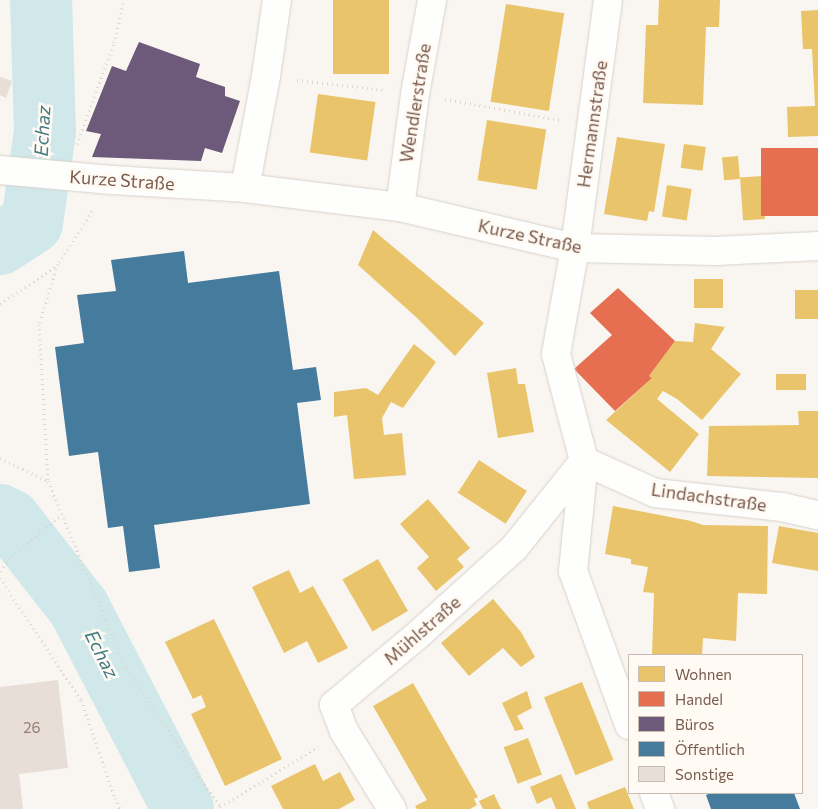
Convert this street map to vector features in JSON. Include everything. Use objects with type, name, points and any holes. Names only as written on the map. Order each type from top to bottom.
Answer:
[{"type":"street","points":[[245,188],[278,0]]},
{"type":"street","name":"Wendlerstraße","points":[[400,207],[415,94],[432,0]]},
{"type":"street","name":"Hermannstraße","points":[[575,248],[593,126],[608,0]]},
{"type":"street","name":"Kurze Straße","points":[[0,170],[112,180],[245,188],[400,207],[575,248],[716,250],[818,246]]},
{"type":"street","points":[[575,248],[556,354],[584,462],[572,571],[628,722]]},
{"type":"street","name":"Lindachstraße","points":[[584,462],[655,492],[782,507],[818,515]]},
{"type":"street","name":"Mühlstraße","points":[[392,809],[344,731],[334,705],[420,633],[514,548],[584,462]]},
{"type":"street","points":[[654,794],[660,809]]},
{"type":"path","points":[[66,176],[114,43],[124,0]]},
{"type":"path","points":[[266,76],[415,94],[593,126]]},
{"type":"path","points":[[112,180],[58,264],[39,324],[48,481],[126,668],[220,807],[344,731]]},
{"type":"path","points":[[0,304],[58,264]]},
{"type":"path","points":[[0,458],[48,481]]},
{"type":"path","points":[[0,571],[12,556],[62,514]]},
{"type":"path","points":[[0,578],[81,700],[114,798],[120,809]]},
{"type":"building: Wohnen","points":[[333,0],[389,0],[389,74],[333,74]]},
{"type":"building: Wohnen","points":[[659,0],[720,0],[719,27],[706,27],[703,105],[643,103],[646,25],[658,25]]},
{"type":"building: Wohnen","points":[[506,4],[564,13],[549,111],[491,102]]},
{"type":"building: Wohnen","points":[[818,10],[818,136],[788,137],[787,107],[815,106],[812,49],[803,49],[801,11]]},
{"type":"building: Wohnen","points":[[318,94],[375,102],[367,160],[310,152]]},
{"type":"building: Wohnen","points":[[487,120],[546,129],[537,190],[477,180]]},
{"type":"building: Wohnen","points":[[617,137],[665,144],[654,212],[649,211],[647,221],[604,214]]},
{"type":"building: Wohnen","points":[[684,144],[706,147],[702,171],[681,168]]},
{"type":"building: Wohnen","points":[[738,156],[740,179],[724,180],[722,157]]},
{"type":"building: Wohnen","points":[[762,176],[765,219],[743,220],[740,178]]},
{"type":"building: Wohnen","points":[[667,185],[692,189],[687,221],[662,217]]},
{"type":"building: Wohnen","points":[[373,230],[484,323],[455,356],[416,317],[358,265]]},
{"type":"building: Wohnen","points":[[694,279],[723,279],[723,308],[694,308]]},
{"type":"building: Wohnen","points":[[795,290],[818,290],[818,319],[795,319]]},
{"type":"building: Wohnen","points":[[695,323],[725,327],[711,349],[741,374],[702,420],[677,399],[663,391],[657,399],[699,434],[670,472],[606,420],[652,378],[649,376],[675,341],[693,342]]},
{"type":"building: Wohnen","points":[[414,344],[436,362],[403,408],[391,402],[382,418],[384,435],[402,433],[406,475],[354,479],[347,415],[334,417],[334,392],[366,388],[378,395]]},
{"type":"building: Wohnen","points":[[516,368],[518,384],[525,384],[534,432],[498,438],[487,373]]},
{"type":"building: Wohnen","points":[[776,374],[806,374],[806,390],[776,390]]},
{"type":"building: Wohnen","points":[[798,411],[818,411],[818,478],[707,476],[709,426],[799,425]]},
{"type":"building: Wohnen","points":[[479,460],[527,491],[506,524],[458,493]]},
{"type":"building: Wohnen","points":[[428,499],[470,548],[457,559],[464,567],[436,591],[417,568],[429,557],[400,524]]},
{"type":"building: Wohnen","points":[[613,506],[703,525],[768,526],[767,594],[738,593],[736,641],[703,638],[702,654],[652,654],[654,593],[643,592],[648,567],[631,564],[631,559],[605,554]]},
{"type":"building: Wohnen","points":[[779,526],[818,533],[818,571],[772,563]]},
{"type":"building: Wohnen","points":[[378,559],[408,611],[372,631],[342,580]]},
{"type":"building: Wohnen","points":[[289,570],[300,593],[313,586],[348,648],[318,663],[307,641],[284,653],[252,587]]},
{"type":"building: Wohnen","points":[[493,599],[521,632],[535,657],[521,667],[503,648],[469,676],[441,643]]},
{"type":"building: Wohnen","points":[[214,619],[282,759],[225,786],[191,714],[206,707],[201,695],[193,699],[165,642]]},
{"type":"building: Wohnen","points":[[582,682],[613,760],[575,775],[544,697]]},
{"type":"building: Wohnen","points":[[413,683],[478,797],[474,799],[477,805],[470,809],[417,809],[415,806],[427,800],[373,706]]},
{"type":"building: Wohnen","points":[[527,691],[532,708],[517,716],[524,729],[515,731],[502,703]]},
{"type":"building: Wohnen","points":[[528,738],[542,774],[518,784],[504,747]]},
{"type":"building: Wohnen","points":[[315,764],[323,781],[340,772],[355,800],[339,809],[283,809],[271,786]]},
{"type":"building: Wohnen","points":[[561,774],[576,809],[556,809],[551,797],[537,804],[530,787]]},
{"type":"building: Wohnen","points":[[625,787],[634,809],[589,809],[587,802]]},
{"type":"building: Wohnen","points":[[494,794],[501,809],[483,809],[479,801]]},
{"type":"building: Handel","points":[[761,148],[818,148],[818,216],[761,216]]},
{"type":"building: Handel","points":[[618,288],[675,341],[649,376],[652,378],[615,411],[574,369],[612,335],[590,313]]},
{"type":"building: Büros","points":[[139,42],[200,64],[196,77],[225,87],[225,96],[240,101],[222,153],[205,148],[201,161],[92,157],[101,134],[86,131],[112,66],[126,71]]},
{"type":"building: Öffentlich","points":[[184,251],[188,283],[279,271],[293,370],[316,367],[321,400],[297,403],[310,504],[154,525],[160,568],[129,572],[123,526],[108,528],[98,452],[69,456],[55,347],[84,343],[77,295],[116,291],[111,260]]},
{"type":"building: Öffentlich","points":[[794,794],[800,809],[711,809],[706,795]]},
{"type":"building: Sonstige","points":[[0,77],[12,81],[6,98],[0,95]]},
{"type":"building: Sonstige","points":[[58,680],[68,768],[19,774],[23,809],[0,809],[0,687]]},
{"type":"waterway","name":"Echaz","points":[[0,244],[32,223],[45,132],[41,0]]},
{"type":"waterway","name":"Echaz","points":[[0,515],[10,520],[79,608],[183,809]]}]
